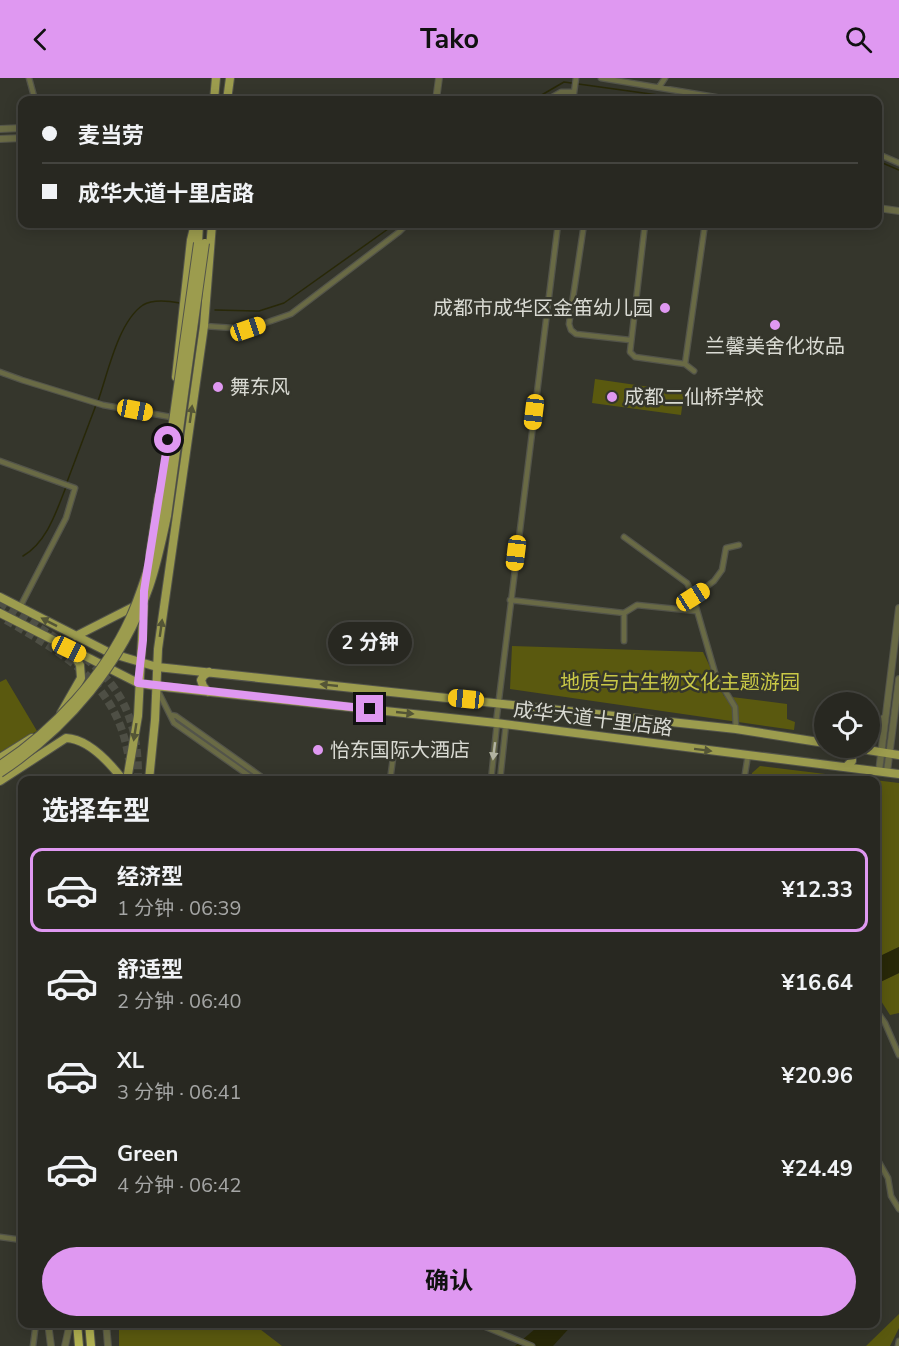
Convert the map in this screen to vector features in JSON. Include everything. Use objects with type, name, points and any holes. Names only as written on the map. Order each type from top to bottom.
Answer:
[{"type":"highway","points":[[77,1328],[79,1346]]},
{"type":"highway","points":[[90,1328],[91,1343]]},
{"type":"main road","points":[[214,96],[216,78]]},
{"type":"main road","points":[[228,96],[230,78]]},
{"type":"main road","points":[[126,776],[138,716],[144,591],[171,417],[194,228]]},
{"type":"main road","points":[[0,773],[22,759],[61,725],[91,692],[106,672],[135,623],[149,587],[167,516],[202,243],[200,228]]},
{"type":"main road","points":[[0,765],[29,744],[72,704],[105,660],[129,620],[141,590],[156,544],[202,243],[208,228]]},
{"type":"main road","points":[[149,776],[157,667],[204,326],[210,228]]},
{"type":"main road","points":[[76,636],[137,605],[144,591]]},
{"type":"main road","name":"成华大道十里店路","points":[[0,597],[110,653],[157,667],[736,729],[814,741]]},
{"type":"main road","name":"成华大道十里店路","points":[[0,613],[138,683],[499,723],[899,774]]},
{"type":"main road","points":[[0,758],[52,723],[61,713],[81,678],[80,665],[69,649]]},
{"type":"main road","points":[[209,672],[201,680],[209,692]]},
{"type":"main road","points":[[0,782],[66,738],[73,738],[101,756],[121,776]]},
{"type":"main road","points":[[880,752],[899,755]]},
{"type":"main road","points":[[846,767],[852,758]]},
{"type":"street","points":[[29,78],[34,96]]},
{"type":"street","points":[[437,96],[439,78]]},
{"type":"street","points":[[573,96],[576,78]]},
{"type":"street","points":[[601,78],[710,96]]},
{"type":"street","points":[[659,87],[665,78]]},
{"type":"street","points":[[554,96],[561,92],[574,91]]},
{"type":"street","points":[[0,129],[18,128]]},
{"type":"street","points":[[0,139],[18,138]]},
{"type":"street","points":[[882,156],[899,163]]},
{"type":"street","points":[[882,209],[899,211]]},
{"type":"street","points":[[204,326],[248,329],[291,314],[403,228]]},
{"type":"street","points":[[500,776],[498,703],[557,228]]},
{"type":"street","points":[[583,228],[569,324],[571,330],[576,334],[630,340]]},
{"type":"street","points":[[644,228],[630,352],[635,357],[685,364],[694,371]]},
{"type":"street","points":[[685,364],[704,228]]},
{"type":"street","points":[[0,372],[103,405],[171,417]]},
{"type":"street","points":[[0,461],[75,488],[66,518],[20,607]]},
{"type":"street","points":[[624,537],[687,583],[716,676],[735,707],[736,729]]},
{"type":"street","points":[[693,597],[705,589],[722,570],[726,548],[739,544]]},
{"type":"street","points":[[510,600],[624,613],[637,605],[696,611]]},
{"type":"street","points":[[883,772],[885,716],[899,608]]},
{"type":"street","points":[[624,613],[624,641]]},
{"type":"street","points":[[885,753],[894,717],[899,679]]},
{"type":"street","points":[[156,686],[174,723],[249,776]]},
{"type":"street","points":[[171,715],[176,716],[260,776]]},
{"type":"street","points":[[880,721],[885,716]]},
{"type":"street","points":[[894,717],[899,723]]},
{"type":"street","points":[[492,776],[499,723]]},
{"type":"street","points":[[391,776],[394,752]]},
{"type":"street","points":[[745,776],[748,755]]},
{"type":"street","points":[[880,1016],[899,1055]]},
{"type":"street","points":[[880,1164],[888,1178],[891,1196],[899,1209]]},
{"type":"street","points":[[0,1237],[18,1239]]},
{"type":"street","points":[[33,1346],[35,1328]]},
{"type":"street","points":[[49,1328],[51,1346]]},
{"type":"street","points":[[65,1346],[69,1328]]},
{"type":"street","points":[[106,1328],[108,1346]]},
{"type":"street","points":[[488,1328],[532,1346]]},
{"type":"street","points":[[897,1346],[899,1341]]},
{"type":"green space","points":[[595,379],[684,392],[681,415],[592,403]]},
{"type":"green space","name":"地质与古生物文化主题游园","points":[[512,646],[703,652],[724,696],[787,704],[787,719],[795,722],[794,730],[510,689]]},
{"type":"green space","points":[[6,679],[37,731],[0,752],[0,682]]},
{"type":"green space","points":[[760,766],[841,776],[752,776]]},
{"type":"green space","points":[[880,781],[899,783],[899,947],[880,956]]},
{"type":"green space","points":[[899,973],[899,1013],[890,1015],[880,999],[880,982]]},
{"type":"green space","points":[[899,1314],[899,1328],[890,1346],[866,1346]]},
{"type":"green space","points":[[119,1328],[259,1328],[282,1346],[119,1346]]},
{"type":"shaded area","points":[[899,947],[899,973],[880,982],[880,956]]},
{"type":"shaded area","points":[[536,1328],[569,1328],[553,1346],[515,1346]]},
{"type":"waterway","points":[[540,96],[564,82],[665,96]]},
{"type":"waterway","points":[[882,163],[899,170]]},
{"type":"waterway","points":[[215,310],[259,311],[284,303],[389,228]]},
{"type":"waterway","points":[[98,401],[120,335],[134,313],[143,305],[151,302],[180,303]]},
{"type":"waterway","points":[[67,482],[96,405]]},
{"type":"waterway","points":[[23,556],[45,535],[66,487]]},
{"type":"tunnel","points":[[0,602],[60,641]]},
{"type":"tunnel","points":[[6,620],[69,660],[101,692],[114,711],[123,734],[129,760]]},
{"type":"tunnel","points":[[85,658],[111,683],[127,712],[136,744],[138,776]]},
{"type":"place","name":"成都市成华区金笛幼儿园","points":[[665,308]]},
{"type":"place","name":"兰馨美舍化妆品","points":[[775,325]]},
{"type":"place","name":"舞东风","points":[[218,387]]},
{"type":"place","name":"成都二仙桥学校","points":[[612,397]]},
{"type":"place","name":"怡东国际大酒店","points":[[318,750]]},
{"type":"route","points":[[168,440],[144,591],[143,640],[138,683],[370,709]]}]
